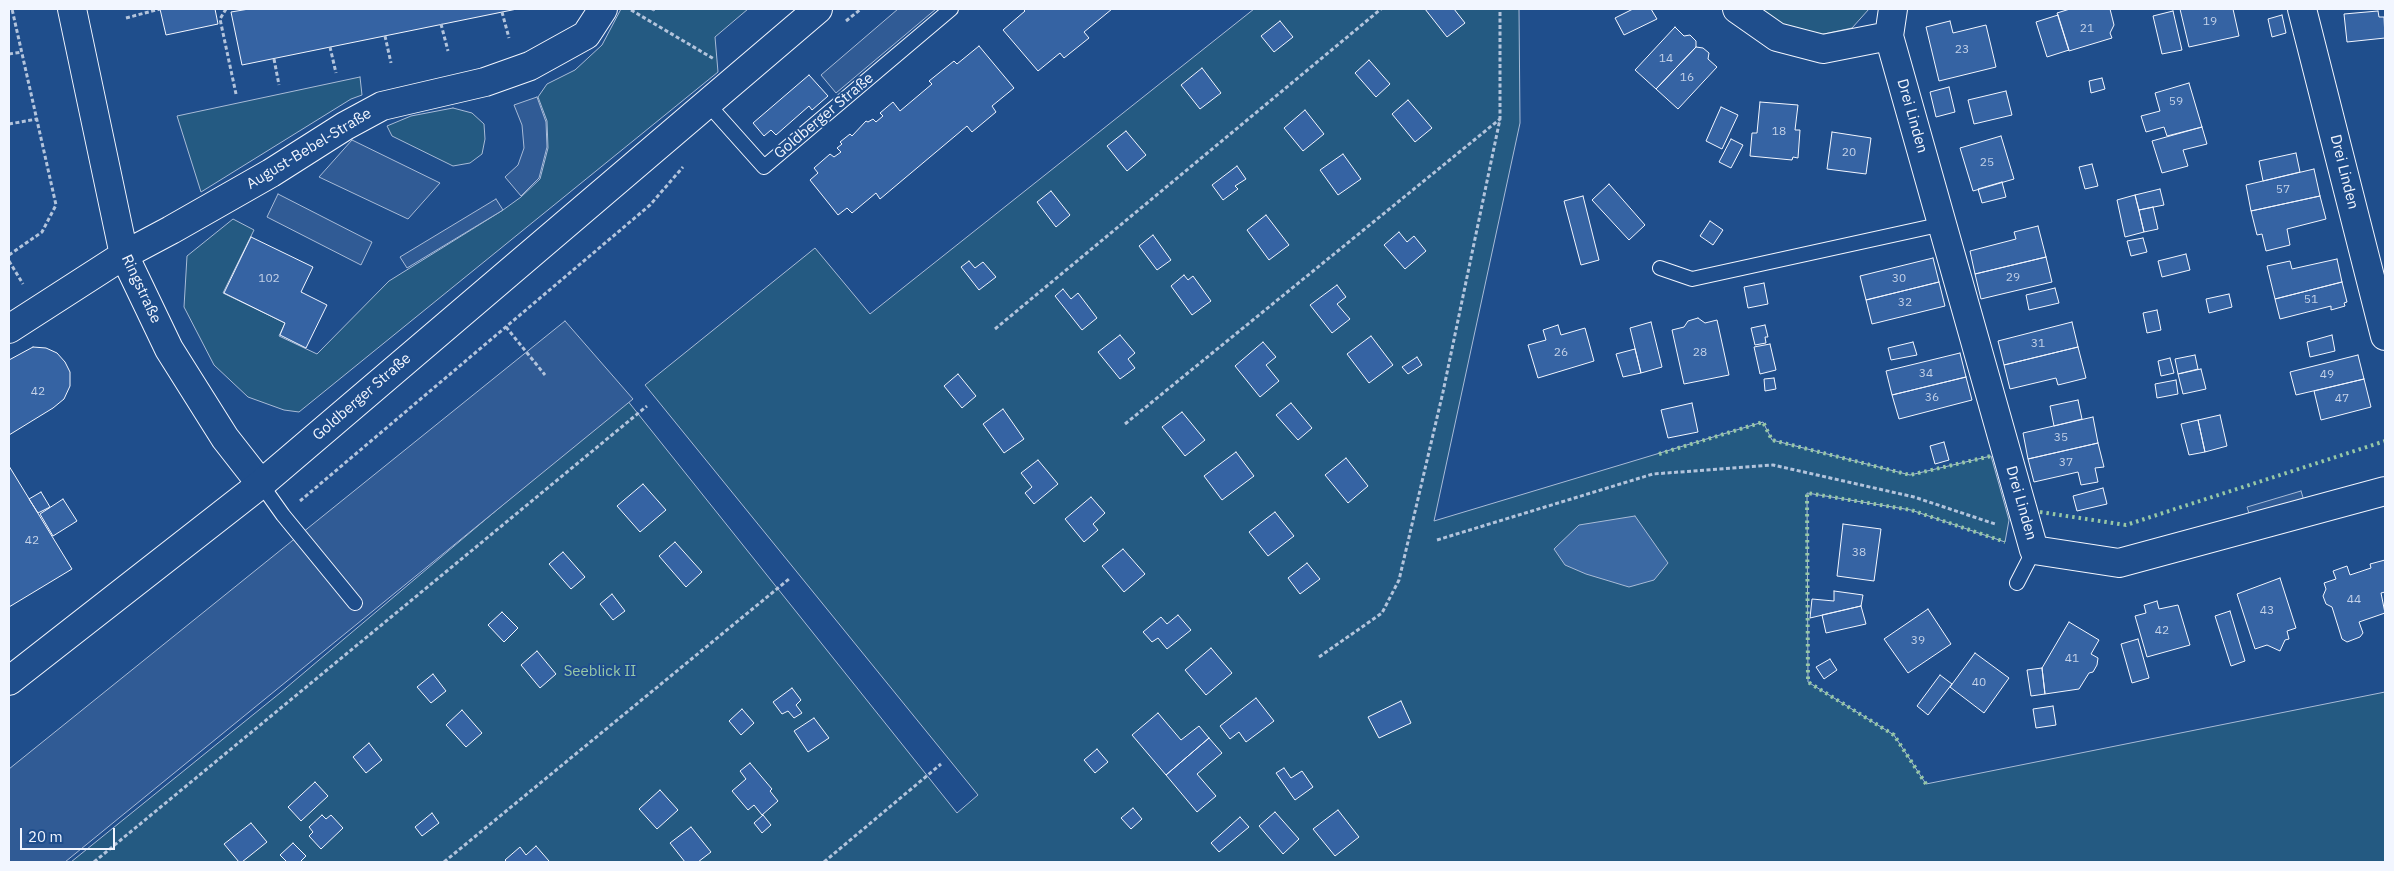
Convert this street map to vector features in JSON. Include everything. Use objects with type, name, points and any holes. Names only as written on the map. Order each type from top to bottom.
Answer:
[{"type":"street","name":"Ringstraße","points":[[72,9],[124,254],[169,349],[225,438],[260,484]]},
{"type":"street","name":"August-Bebel-Straße","points":[[9,330],[124,254],[171,230],[271,172],[345,126],[382,106],[485,82],[530,66],[586,36],[603,9]]},
{"type":"street","name":"Goldberger Straße","points":[[9,681],[260,484],[706,102],[818,9]]},
{"type":"street","points":[[1737,9],[1777,37],[1823,49],[1889,36]]},
{"type":"street","name":"Drei Linden","points":[[1893,9],[1889,36],[2032,543],[2119,563],[2385,491]]},
{"type":"street","name":"Drei Linden","points":[[2302,9],[2385,336]]},
{"type":"lane","name":"Goldberger Straße","points":[[706,102],[764,166],[951,9]]},
{"type":"lane","points":[[1660,268],[1692,279],[1943,224]]},
{"type":"lane","points":[[260,484],[355,603]]},
{"type":"lane","points":[[2017,583],[2032,543]]},
{"type":"path","points":[[9,255],[42,232],[56,205],[12,9]]},
{"type":"path","points":[[126,18],[160,9]]},
{"type":"path","points":[[226,9],[220,19],[236,94]]},
{"type":"path","points":[[630,9],[740,74]]},
{"type":"path","points":[[839,27],[861,9]]},
{"type":"path","points":[[995,329],[1381,9]]},
{"type":"path","points":[[1319,657],[1382,613],[1399,580],[1443,392],[1500,119],[1500,9]]},
{"type":"path","points":[[502,12],[509,38]]},
{"type":"path","points":[[441,24],[448,51]]},
{"type":"path","points":[[385,36],[391,63]]},
{"type":"path","points":[[330,47],[336,74]]},
{"type":"path","points":[[9,54],[22,52]]},
{"type":"path","points":[[274,59],[280,85]]},
{"type":"path","points":[[9,124],[37,118]]},
{"type":"path","points":[[1125,424],[1500,119]]},
{"type":"path","points":[[283,515],[650,205],[689,160]]},
{"type":"path","points":[[506,327],[545,375]]},
{"type":"path","points":[[94,862],[647,406]]},
{"type":"path","points":[[1437,540],[1653,474],[1773,465],[1914,497],[2032,543]]},
{"type":"path","points":[[444,862],[789,579]]},
{"type":"path","points":[[824,862],[941,764]]},
{"type":"green space","points":[[621,9],[650,9],[654,11],[655,9],[748,9],[715,37],[718,72],[299,412],[284,410],[248,397],[214,365],[184,307],[187,256],[233,219],[254,230],[223,293],[285,323],[279,336],[317,354],[389,281],[503,210],[521,197],[540,179],[548,148],[547,121],[538,97],[547,84],[575,70],[602,45]]},
{"type":"green space","name":"Seeblick II","points":[[1254,9],[1519,9],[1520,123],[1434,521],[1763,422],[1772,440],[1910,475],[1991,456],[2009,520],[2005,542],[1911,510],[1807,493],[1808,682],[1894,735],[1926,784],[2385,692],[2385,862],[71,862],[280,693],[627,400],[957,813],[978,795],[645,385],[815,248],[870,314]]},
{"type":"green space","points":[[1757,9],[1869,9],[1852,28],[1819,35],[1769,21]]},
{"type":"green space","points":[[360,77],[362,95],[351,99],[201,192],[177,116]]},
{"type":"green space","points":[[453,108],[472,113],[484,124],[485,139],[482,154],[470,163],[453,166],[392,136],[387,126],[411,116]]},
{"type":"shaded area","points":[[898,9],[936,9],[836,93],[821,75]]},
{"type":"shaded area","points":[[537,97],[546,122],[547,147],[539,178],[521,196],[505,177],[518,165],[524,148],[522,125],[514,105]]},
{"type":"shaded area","points":[[352,140],[440,183],[408,219],[319,177]]},
{"type":"shaded area","points":[[278,194],[372,242],[361,265],[267,217]]},
{"type":"shaded area","points":[[496,199],[503,210],[407,268],[400,257]]},
{"type":"shaded area","points":[[565,321],[633,399],[65,862],[9,862],[9,769]]},
{"type":"shaded area","points":[[2301,491],[2305,504],[2251,520],[2247,507]]},
{"type":"shaded area","points":[[1635,516],[1668,563],[1654,580],[1629,587],[1586,574],[1565,565],[1554,549],[1579,525]]},
{"type":"building","points":[[160,9],[215,9],[218,24],[166,35]]},
{"type":"building","points":[[249,9],[517,9],[242,65],[231,12]]},
{"type":"building","points":[[1023,9],[1112,9],[1084,32],[1089,38],[1064,58],[1060,53],[1038,71],[1003,30],[1025,11]]},
{"type":"building","points":[[1425,9],[1454,9],[1465,23],[1447,37]]},
{"type":"building","points":[[1633,9],[1651,9],[1657,19],[1624,35],[1615,18]]},
{"type":"building","points":[[2070,9],[2110,9],[2114,25],[2110,33],[2112,38],[2069,51],[2057,13]]},
{"type":"building","points":[[2180,9],[2233,9],[2239,36],[2189,47]]},
{"type":"building","points":[[2173,11],[2182,50],[2162,54],[2153,16]]},
{"type":"building","points":[[2378,11],[2379,17],[2384,17],[2385,38],[2347,42],[2344,14]]},
{"type":"building","points":[[2058,15],[2069,50],[2047,57],[2036,22]]},
{"type":"building","points":[[2282,15],[2286,33],[2272,37],[2268,19]]},
{"type":"building","points":[[1280,21],[1293,37],[1274,52],[1261,36]]},
{"type":"building","points":[[1950,21],[1953,33],[1986,25],[1996,67],[1939,81],[1926,27]]},
{"type":"building","points":[[1675,27],[1684,36],[1690,35],[1696,41],[1696,47],[1656,89],[1635,70]]},
{"type":"building","points":[[979,46],[1014,88],[992,106],[996,112],[972,132],[967,126],[880,199],[876,193],[852,213],[847,208],[838,215],[810,180],[818,173],[814,168],[830,154],[834,157],[841,152],[837,148],[842,144],[840,142],[850,134],[852,136],[866,121],[868,122],[873,119],[876,122],[883,116],[880,113],[893,102],[900,111],[932,84],[929,81],[954,61],[957,64]]},
{"type":"building","points":[[1696,47],[1703,48],[1709,53],[1708,59],[1717,67],[1678,109],[1656,89]]},
{"type":"building","points":[[1369,60],[1390,84],[1376,97],[1355,73]]},
{"type":"building","points":[[1202,68],[1221,93],[1200,109],[1181,85]]},
{"type":"building","points":[[809,75],[828,96],[812,110],[809,106],[776,135],[771,130],[764,136],[753,123]]},
{"type":"building","points":[[2102,78],[2105,89],[2091,93],[2089,81]]},
{"type":"building","points":[[2189,83],[2202,127],[2167,136],[2164,127],[2146,132],[2141,116],[2160,111],[2155,93]]},
{"type":"building","points":[[1949,87],[1955,112],[1936,117],[1930,92]]},
{"type":"building","points":[[2006,91],[2012,115],[1974,124],[1968,100]]},
{"type":"building","points":[[1408,100],[1432,128],[1415,142],[1392,114]]},
{"type":"building","points":[[1760,102],[1798,105],[1795,130],[1800,130],[1798,158],[1793,157],[1792,160],[1750,156],[1752,133],[1757,133]]},
{"type":"building","points":[[1721,107],[1738,115],[1722,149],[1706,141]]},
{"type":"building","points":[[1305,110],[1324,134],[1303,151],[1284,128]]},
{"type":"building","points":[[2202,127],[2207,144],[2183,150],[2188,166],[2162,173],[2152,141]]},
{"type":"building","points":[[1126,131],[1146,155],[1127,171],[1107,146]]},
{"type":"building","points":[[1832,132],[1871,138],[1866,174],[1827,169]]},
{"type":"building","points":[[2001,136],[2014,179],[1973,191],[1960,148]]},
{"type":"building","points":[[1731,139],[1743,145],[1731,168],[1719,162]]},
{"type":"building","points":[[2296,153],[2300,172],[2263,181],[2259,161]]},
{"type":"building","points":[[1343,154],[1361,179],[1338,195],[1320,170]]},
{"type":"building","points":[[2092,164],[2098,186],[2085,189],[2079,167]]},
{"type":"building","points":[[1237,166],[1246,179],[1235,186],[1238,189],[1223,200],[1212,185]]},
{"type":"building","points":[[2314,169],[2320,196],[2251,211],[2246,185]]},
{"type":"building","points":[[2002,182],[2006,197],[1982,203],[1978,189]]},
{"type":"building","points":[[1609,184],[1645,225],[1629,240],[1592,200]]},
{"type":"building","points":[[2160,189],[2164,205],[2139,210],[2135,195]]},
{"type":"building","points":[[1051,191],[1070,215],[1056,227],[1037,202]]},
{"type":"building","points":[[2135,195],[2144,232],[2125,237],[2117,200]]},
{"type":"building","points":[[1583,196],[1599,260],[1581,265],[1564,201]]},
{"type":"building","points":[[2320,196],[2326,219],[2287,229],[2290,245],[2266,251],[2262,234],[2257,235],[2251,211]]},
{"type":"building","points":[[2153,207],[2158,229],[2144,232],[2139,210]]},
{"type":"building","points":[[1266,215],[1289,245],[1269,260],[1247,230]]},
{"type":"building","points":[[1710,221],[1723,230],[1713,245],[1700,236]]},
{"type":"building","points":[[2038,226],[2046,257],[1975,274],[1970,251],[2016,239],[2014,232]]},
{"type":"building","points":[[1399,232],[1407,242],[1414,236],[1426,251],[1405,269],[1384,245]]},
{"type":"building","points":[[1153,235],[1171,260],[1157,270],[1139,246]]},
{"type":"building","points":[[251,237],[313,267],[301,292],[327,305],[306,348],[280,335],[285,323],[224,293]]},
{"type":"building","points":[[2143,238],[2147,252],[2131,256],[2127,241]]},
{"type":"building","points":[[2186,254],[2190,270],[2162,277],[2158,261]]},
{"type":"building","points":[[2046,257],[2052,282],[1981,299],[1975,274]]},
{"type":"building","points":[[1933,258],[1939,282],[1866,300],[1860,276]]},
{"type":"building","points":[[2337,259],[2342,282],[2275,299],[2267,266],[2290,261],[2292,269]]},
{"type":"building","points":[[969,261],[975,268],[983,262],[996,277],[979,290],[961,267]]},
{"type":"building","points":[[1184,275],[1188,280],[1193,276],[1211,301],[1192,315],[1171,286]]},
{"type":"building","points":[[1939,282],[1945,306],[1872,324],[1866,300]]},
{"type":"building","points":[[2342,282],[2347,302],[2344,303],[2345,306],[2331,310],[2331,306],[2280,319],[2275,299]]},
{"type":"building","points":[[1764,283],[1768,304],[1748,308],[1744,287]]},
{"type":"building","points":[[1337,285],[1346,297],[1337,304],[1350,319],[1332,333],[1310,305]]},
{"type":"building","points":[[2055,288],[2059,303],[2029,310],[2026,295]]},
{"type":"building","points":[[1063,289],[1071,299],[1078,293],[1097,318],[1082,330],[1055,296]]},
{"type":"building","points":[[2229,294],[2232,307],[2209,313],[2206,299]]},
{"type":"building","points":[[2157,310],[2161,330],[2147,333],[2143,313]]},
{"type":"building","points":[[1698,318],[1705,323],[1717,320],[1729,375],[1684,384],[1672,330],[1684,327],[1688,321]]},
{"type":"building","points":[[1651,322],[1662,367],[1641,373],[1630,328]]},
{"type":"building","points":[[2072,322],[2078,347],[2004,365],[1998,341]]},
{"type":"building","points":[[1558,325],[1561,335],[1585,328],[1594,361],[1538,378],[1528,345],[1546,340],[1543,330]]},
{"type":"building","points":[[1765,325],[1768,337],[1765,337],[1766,343],[1755,345],[1751,328]]},
{"type":"building","points":[[1120,335],[1135,353],[1128,359],[1135,368],[1120,379],[1098,352]]},
{"type":"building","points":[[2332,335],[2335,351],[2310,357],[2307,342]]},
{"type":"building","points":[[1371,336],[1393,365],[1369,383],[1347,354]]},
{"type":"building","points":[[1263,342],[1276,357],[1266,365],[1279,381],[1260,397],[1235,366]]},
{"type":"building","points":[[1913,342],[1917,355],[1891,360],[1888,348]]},
{"type":"building","points":[[1770,344],[1776,370],[1760,374],[1754,347]]},
{"type":"building","points":[[33,347],[46,348],[57,353],[65,362],[70,372],[70,386],[64,399],[53,408],[9,435],[9,360]]},
{"type":"building","points":[[2078,347],[2086,378],[2058,385],[2056,378],[2010,389],[2004,365]]},
{"type":"building","points":[[1635,349],[1641,373],[1623,377],[1616,354]]},
{"type":"building","points":[[1960,353],[1966,377],[1892,395],[1886,371]]},
{"type":"building","points":[[2195,355],[2198,369],[2178,374],[2175,359]]},
{"type":"building","points":[[2358,355],[2364,379],[2296,395],[2290,372]]},
{"type":"building","points":[[1417,357],[1422,365],[1408,374],[1402,367]]},
{"type":"building","points":[[2170,358],[2174,373],[2161,376],[2158,361]]},
{"type":"building","points":[[2201,369],[2206,389],[2183,394],[2178,374]]},
{"type":"building","points":[[958,374],[976,396],[962,408],[944,386]]},
{"type":"building","points":[[1966,377],[1972,400],[1899,419],[1892,395]]},
{"type":"building","points":[[1774,378],[1776,389],[1765,391],[1764,379]]},
{"type":"building","points":[[2364,379],[2371,407],[2321,420],[2314,391]]},
{"type":"building","points":[[2176,380],[2178,394],[2157,398],[2155,384]]},
{"type":"building","points":[[2078,400],[2082,419],[2054,426],[2050,406]]},
{"type":"building","points":[[1291,403],[1312,428],[1298,440],[1276,415]]},
{"type":"building","points":[[1692,403],[1698,432],[1668,438],[1661,410]]},
{"type":"building","points":[[1003,409],[1024,439],[1004,453],[983,424]]},
{"type":"building","points":[[1182,412],[1205,440],[1185,456],[1162,427]]},
{"type":"building","points":[[2220,415],[2227,446],[2205,452],[2198,420]]},
{"type":"building","points":[[2093,417],[2098,443],[2028,459],[2023,433]]},
{"type":"building","points":[[2198,420],[2205,452],[2189,455],[2181,424]]},
{"type":"building","points":[[1944,442],[1949,460],[1935,464],[1930,446]]},
{"type":"building","points":[[2098,443],[2104,467],[2095,468],[2098,482],[2081,485],[2078,472],[2034,482],[2028,459]]},
{"type":"building","points":[[1236,452],[1254,476],[1222,500],[1204,476]]},
{"type":"building","points":[[1346,458],[1368,486],[1348,503],[1325,475]]},
{"type":"building","points":[[1038,460],[1058,484],[1034,504],[1025,493],[1032,487],[1021,473]]},
{"type":"building","points":[[9,466],[72,569],[9,607]]},
{"type":"building","points":[[643,484],[666,510],[640,532],[617,506]]},
{"type":"building","points":[[2103,488],[2107,504],[2077,511],[2073,496]]},
{"type":"building","points":[[41,492],[50,507],[38,513],[29,499]]},
{"type":"building","points":[[1091,497],[1105,513],[1093,524],[1098,530],[1084,542],[1065,519]]},
{"type":"building","points":[[63,499],[77,521],[53,536],[40,514]]},
{"type":"building","points":[[1275,512],[1294,536],[1268,556],[1249,532]]},
{"type":"building","points":[[1843,524],[1881,529],[1874,581],[1837,576]]},
{"type":"building","points":[[675,542],[702,572],[686,587],[659,556]]},
{"type":"building","points":[[1123,549],[1145,574],[1124,592],[1102,566]]},
{"type":"building","points":[[563,552],[585,577],[571,589],[549,564]]},
{"type":"building","points":[[2385,560],[2385,592],[2381,593],[2385,613],[2359,622],[2363,633],[2360,637],[2347,642],[2342,639],[2332,607],[2326,604],[2323,596],[2326,589],[2324,583],[2336,579],[2333,571],[2347,566],[2350,575],[2371,568],[2370,564]]},
{"type":"building","points":[[1307,563],[1320,579],[1300,594],[1288,578]]},
{"type":"building","points":[[2280,578],[2296,628],[2287,631],[2289,639],[2285,640],[2280,651],[2267,645],[2255,649],[2237,594]]},
{"type":"building","points":[[1834,591],[1863,595],[1861,606],[1810,618],[1812,599],[1834,601]]},
{"type":"building","points":[[612,594],[625,611],[613,620],[600,604]]},
{"type":"building","points":[[2157,601],[2159,609],[2178,605],[2190,645],[2147,657],[2135,616],[2146,613],[2144,605]]},
{"type":"building","points":[[1861,606],[1866,624],[1826,633],[1822,615]]},
{"type":"building","points":[[1928,609],[1951,644],[1908,673],[1884,639]]},
{"type":"building","points":[[2230,611],[2245,661],[2231,666],[2215,616]]},
{"type":"building","points":[[502,612],[518,628],[504,642],[488,625]]},
{"type":"building","points":[[1178,615],[1191,630],[1167,649],[1158,638],[1152,642],[1143,632],[1161,617],[1167,624]]},
{"type":"building","points":[[2069,622],[2099,640],[2091,654],[2098,658],[2097,665],[2093,672],[2089,673],[2079,689],[2045,694],[2042,668]]},
{"type":"building","points":[[2138,639],[2149,678],[2132,683],[2121,644]]},
{"type":"building","points":[[1211,648],[1232,673],[1206,695],[1185,670]]},
{"type":"building","points":[[537,651],[556,674],[540,688],[521,665]]},
{"type":"building","points":[[1975,653],[2009,678],[1984,713],[1950,687]]},
{"type":"building","points":[[1830,659],[1837,670],[1824,679],[1816,667]]},
{"type":"building","points":[[2042,668],[2045,694],[2031,696],[2027,670]]},
{"type":"building","points":[[433,674],[446,691],[431,703],[417,687]]},
{"type":"building","points":[[1940,675],[1952,684],[1928,715],[1917,706]]},
{"type":"building","points":[[792,688],[801,700],[796,705],[802,713],[794,718],[788,711],[782,714],[773,702]]},
{"type":"building","points":[[1256,698],[1274,721],[1246,742],[1239,732],[1230,739],[1220,726]]},
{"type":"building","points":[[1401,701],[1411,723],[1379,738],[1368,717]]},
{"type":"building","points":[[2053,706],[2056,725],[2036,728],[2033,709]]},
{"type":"building","points":[[742,709],[754,723],[741,735],[729,721]]},
{"type":"building","points":[[462,710],[482,733],[466,747],[446,725]]},
{"type":"building","points":[[1158,713],[1181,740],[1199,726],[1209,738],[1166,775],[1132,735]]},
{"type":"building","points":[[814,718],[829,738],[808,752],[794,731]]},
{"type":"building","points":[[1209,738],[1222,753],[1197,774],[1216,796],[1197,812],[1166,775]]},
{"type":"building","points":[[369,743],[382,760],[366,773],[353,757]]},
{"type":"building","points":[[1097,749],[1108,762],[1095,773],[1084,760]]},
{"type":"building","points":[[750,763],[772,789],[770,791],[778,801],[762,815],[754,805],[748,810],[732,791],[746,779],[740,771]]},
{"type":"building","points":[[1284,768],[1291,778],[1302,771],[1313,787],[1295,800],[1276,773]]},
{"type":"building","points":[[315,782],[328,796],[301,821],[288,807]]},
{"type":"building","points":[[660,790],[678,810],[657,829],[639,809]]},
{"type":"building","points":[[1133,808],[1142,819],[1131,829],[1121,818]]},
{"type":"building","points":[[1338,810],[1359,837],[1335,856],[1313,829]]},
{"type":"building","points":[[1275,812],[1299,839],[1283,854],[1259,826]]},
{"type":"building","points":[[432,813],[439,823],[422,836],[415,827]]},
{"type":"building","points":[[322,815],[326,819],[331,815],[343,828],[321,849],[309,836],[313,832],[309,827]]},
{"type":"building","points":[[763,815],[771,825],[762,833],[754,823]]},
{"type":"building","points":[[1240,817],[1249,827],[1219,852],[1211,843]]},
{"type":"building","points":[[251,823],[267,842],[242,862],[239,862],[224,844]]},
{"type":"building","points":[[691,827],[711,852],[698,862],[685,862],[670,843]]},
{"type":"building","points":[[293,843],[306,856],[300,862],[287,862],[280,855]]},
{"type":"building","points":[[536,846],[549,861],[507,862],[505,860],[520,847],[526,855]]},
{"type":"hedge","points":[[1659,454],[1763,422],[1772,440],[1910,475],[1991,456]]},
{"type":"hedge","points":[[2040,512],[2126,525],[2385,441]]},
{"type":"hedge","points":[[1926,784],[1894,735],[1808,682],[1807,493],[1911,510],[2005,542]]}]
